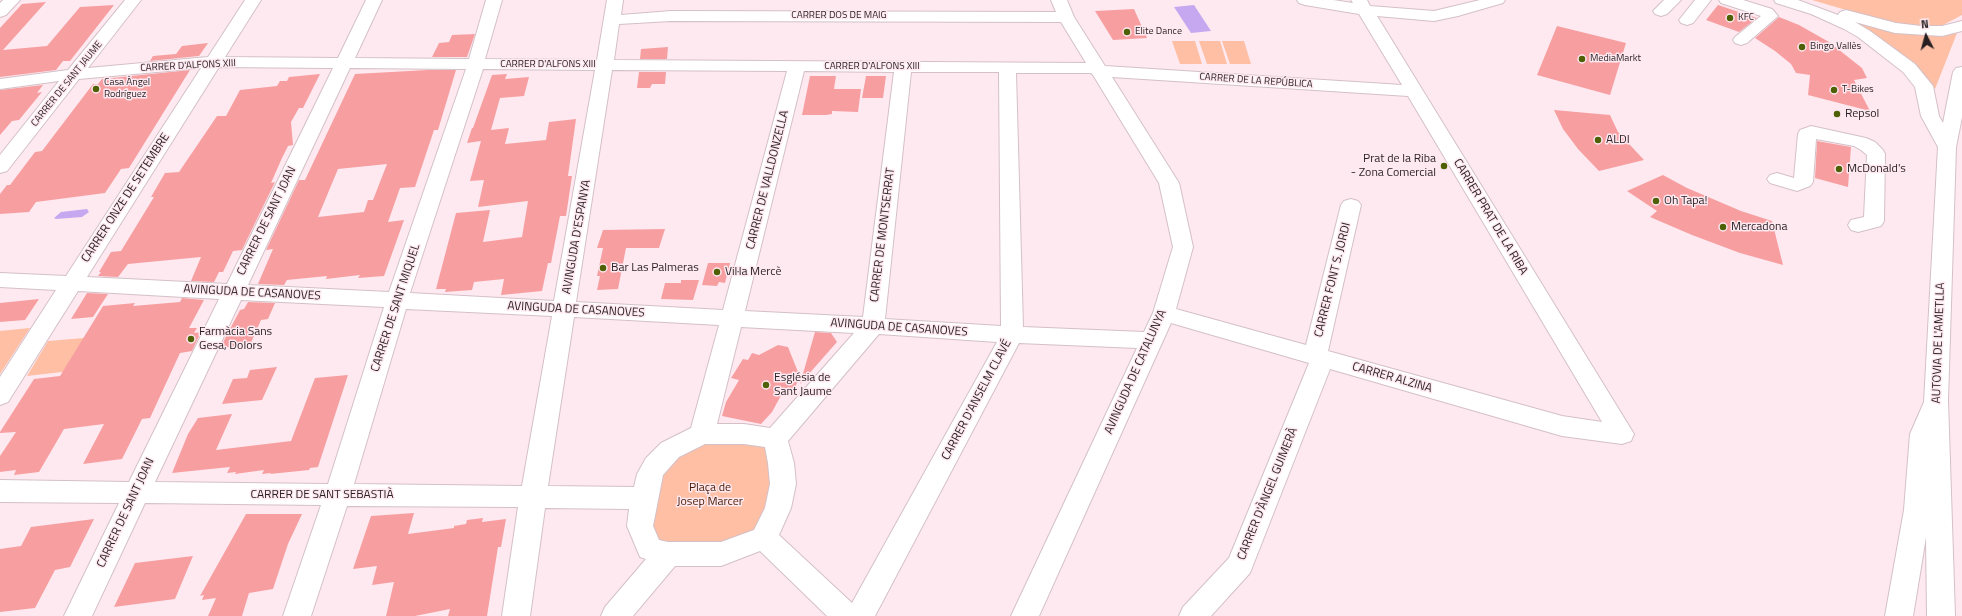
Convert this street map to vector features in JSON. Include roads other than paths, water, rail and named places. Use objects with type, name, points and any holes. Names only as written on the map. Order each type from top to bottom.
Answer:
[{"type":"main road","name":"CARRER DE SANT JAUME","points":[[0,167],[134,0]]},
{"type":"main road","name":"CARRER ONZE DE SETEMBRE","points":[[0,396],[253,0]]},
{"type":"main road","name":"CARRER DE SANT JOAN","points":[[78,616],[135,494],[374,0]]},
{"type":"main road","name":"CARRER DE SANT MIQUEL","points":[[297,616],[337,495],[397,301],[494,0]]},
{"type":"main road","name":"AVINGUDA D'ESPANYA","points":[[516,616],[533,497],[606,65],[615,0]]},
{"type":"main road","name":"AVINGUDA DE CATALUNYA","points":[[1025,616],[1164,313],[1183,247],[1169,183],[1066,17],[1059,0]]},
{"type":"main road","points":[[1305,0],[1362,5],[1434,16],[1452,14],[1497,0]]},
{"type":"main road","points":[[1661,11],[1672,0]]},
{"type":"main road","points":[[1687,20],[1703,0]]},
{"type":"main road","points":[[1727,0],[1766,12],[1770,16],[1741,40]]},
{"type":"main road","points":[[1782,0],[1817,11],[1850,26],[1870,38],[1909,68],[1924,86],[1930,116],[1947,147]]},
{"type":"main road","points":[[1796,0],[1895,28],[1921,31],[1942,31],[1962,26]]},
{"type":"main road","points":[[0,12],[10,1]]},
{"type":"main road","name":"CARRER PRAT DE LA RIBA","points":[[1362,5],[1622,434]]},
{"type":"main road","name":"CARRER DOS DE MAIG","points":[[612,20],[671,16],[1066,17]]},
{"type":"main road","name":"CARRER D'ALFONS XIII","points":[[0,84],[75,74],[214,62],[474,65],[903,66],[1098,69]]},
{"type":"main road","name":"CARRER DE VALLDONZELLA","points":[[702,434],[734,318],[797,66]]},
{"type":"main road","name":"CARRER DE MONTSERRAT","points":[[873,326],[903,66]]},
{"type":"main road","name":"CARRER D'ANSELM CLAVÉ","points":[[860,616],[1012,335],[1007,68]]},
{"type":"main road","name":"CARRER DE LA REPÚBLICA","points":[[1098,69],[1414,91]]},
{"type":"main road","name":"AUTOVIA DE L'AMETLLA","points":[[1941,616],[1936,400],[1947,147],[1962,72]]},
{"type":"main road","points":[[1777,179],[1797,185],[1803,182],[1807,134],[1811,132],[1859,142],[1868,146],[1876,154],[1874,221],[1858,225]]},
{"type":"main road","name":"CARRER FONT S. JORDI","points":[[1318,357],[1351,205]]},
{"type":"main road","name":"AVINGUDA DE CASANOVES","points":[[0,280],[734,318],[1012,335],[1151,340]]},
{"type":"main road","name":"CARRER ALZINA","points":[[1164,313],[1562,426],[1622,434]]},
{"type":"main road","points":[[774,440],[873,326]]},
{"type":"main road","name":"CARRER D'ÀNGEL GUIMERÀ","points":[[1193,616],[1240,565],[1318,357]]},
{"type":"main road","points":[[1899,616],[1917,510],[1922,434],[1936,400]]},
{"type":"main road","points":[[702,434],[744,434],[774,440],[781,463],[783,484],[778,508],[764,538],[720,554],[668,554],[650,549],[640,526],[644,498],[650,474],[655,465],[670,450],[702,434]]},
{"type":"main road","name":"CARRER DE SANT SEBASTIÀ","points":[[0,491],[135,494],[644,498]]},
{"type":"main road","points":[[764,538],[846,616]]},
{"type":"main road","points":[[615,616],[668,554]]},
{"type":"place","name":"KFC","points":[[1730,18]]},
{"type":"place","name":"Elite Dance","points":[[1127,32]]},
{"type":"place","name":"Bingo Vallès","points":[[1802,47]]},
{"type":"place","name":"MediaMarkt","points":[[1582,59]]},
{"type":"place","name":"Casa Àngel Rodríguez","points":[[96,89]]},
{"type":"place","name":"T-Bikes","points":[[1834,90]]},
{"type":"place","name":"Repsol","points":[[1837,114]]},
{"type":"place","name":"ALDI","points":[[1598,140]]},
{"type":"place","name":"Prat de la Riba - Zona Comercial","points":[[1444,166]]},
{"type":"place","name":"McDonald's","points":[[1839,169]]},
{"type":"place","name":"Oh Tapa!","points":[[1656,201]]},
{"type":"place","name":"Mercadona","points":[[1723,227]]},
{"type":"place","name":"Bar Las Palmeras","points":[[603,268]]},
{"type":"place","name":"Vil·la Mercè","points":[[717,272]]},
{"type":"place","name":"Farmàcia Sans Gesa, Dolors","points":[[191,339]]},
{"type":"place","name":"Església de Sant Jaume","points":[[766,385]]},
{"type":"park label","name":"Plaça de Josep Marcer","points":[[710,495]]}]
